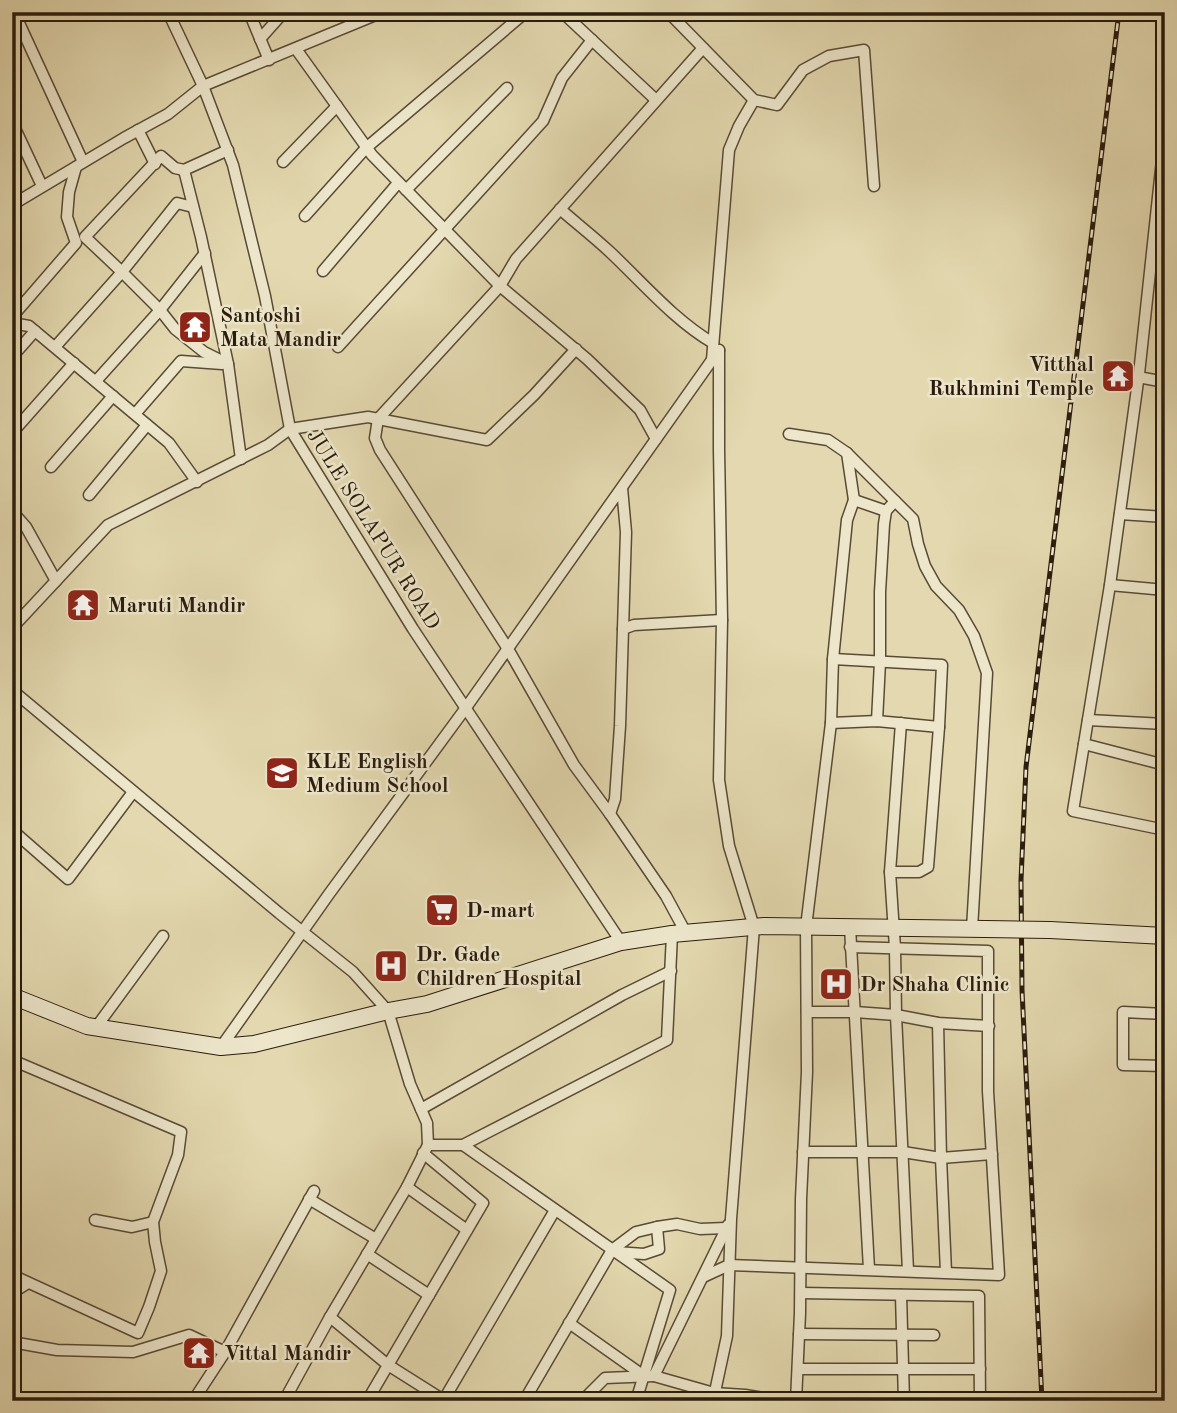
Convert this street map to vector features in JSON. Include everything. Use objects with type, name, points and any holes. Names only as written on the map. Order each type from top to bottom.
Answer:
[{"type":"street","points":[[12,317],[76,243],[67,217],[69,192],[79,164],[14,12]]},
{"type":"street","name":"JULE SOLAPUR ROAD","points":[[167,12],[203,86],[228,150],[265,296],[290,429],[465,709],[621,942]]},
{"type":"street","points":[[249,12],[269,60]]},
{"type":"street","points":[[260,38],[284,12]]},
{"type":"street","points":[[12,205],[168,114],[203,86],[383,12]]},
{"type":"street","points":[[305,216],[366,148],[526,12]]},
{"type":"street","points":[[562,12],[656,100]]},
{"type":"street","points":[[668,12],[754,100],[777,105],[803,70],[829,56],[864,50],[874,186]]},
{"type":"street","points":[[338,347],[543,121],[562,78],[592,40]]},
{"type":"street","points":[[426,1149],[463,1145],[667,1040],[671,971],[679,934],[666,896],[575,765],[508,649],[380,450],[375,438],[378,419],[500,286],[516,259],[703,48]]},
{"type":"street","points":[[296,49],[366,148],[500,286],[576,349],[640,410],[656,439]]},
{"type":"street","points":[[323,271],[402,187],[507,88]]},
{"type":"street","points":[[711,361],[729,150],[754,100]]},
{"type":"street","points":[[283,162],[337,106]]},
{"type":"street","points":[[12,122],[42,187]]},
{"type":"street","points":[[138,130],[155,164]]},
{"type":"street","points":[[1165,132],[1160,226],[1110,585],[1073,811],[1165,830]]},
{"type":"street","points":[[228,150],[184,170],[175,168],[162,156],[85,237],[160,310],[175,329],[192,344],[228,364]]},
{"type":"street","points":[[184,170],[205,253],[228,364],[241,459]]},
{"type":"street","points":[[55,348],[177,204],[193,206]]},
{"type":"street","points":[[560,209],[608,250],[657,299],[713,343]]},
{"type":"street","points":[[96,382],[160,310],[205,253]]},
{"type":"street","points":[[12,323],[29,326],[169,443],[197,481]]},
{"type":"street","points":[[12,357],[35,331]]},
{"type":"street","points":[[12,628],[108,525],[268,445],[290,429],[368,417],[487,440],[534,395],[576,349]]},
{"type":"street","points":[[221,1047],[508,649],[719,350],[722,620],[719,780],[729,846],[754,927],[729,1223],[727,1336],[713,1397]]},
{"type":"street","points":[[135,414],[181,361],[228,364]]},
{"type":"street","points":[[12,433],[74,363]]},
{"type":"street","points":[[1138,377],[1165,382]]},
{"type":"street","points":[[51,467],[113,396]]},
{"type":"street","points":[[89,495],[147,425]]},
{"type":"street","points":[[789,434],[828,440],[847,453],[913,519],[925,566],[936,586],[959,610],[974,636],[987,673],[979,929]]},
{"type":"street","points":[[796,1401],[807,1012],[806,927],[831,723],[833,659],[847,520],[854,500],[847,453]]},
{"type":"street","points":[[610,814],[615,799],[620,738],[626,531],[622,488]]},
{"type":"street","points":[[854,500],[886,511]]},
{"type":"street","points":[[877,721],[883,541],[886,511],[895,502]]},
{"type":"street","points":[[12,511],[26,527],[56,581]]},
{"type":"street","points":[[1120,514],[1165,517]]},
{"type":"street","points":[[1110,585],[1165,590]]},
{"type":"street","points":[[623,629],[634,625],[722,620]]},
{"type":"street","points":[[833,659],[942,665],[928,867],[919,872],[890,872]]},
{"type":"street","points":[[12,690],[353,972],[387,1011],[410,1084],[427,1124],[426,1149],[284,1401]]},
{"type":"street","points":[[1088,720],[1165,724]]},
{"type":"street","points":[[831,723],[877,721],[939,727]]},
{"type":"street","points":[[901,723],[890,872],[908,1271]]},
{"type":"street","points":[[1084,744],[1165,765]]},
{"type":"street","points":[[12,830],[68,879],[133,792]]},
{"type":"street","points":[[12,996],[87,1026],[221,1047],[254,1044],[387,1011],[427,1004],[621,942],[679,934],[754,927],[850,926],[1050,930],[1165,936]]},
{"type":"street","points":[[850,926],[869,1269]]},
{"type":"street","points":[[97,1026],[163,936]]},
{"type":"street","points":[[703,1277],[729,1265],[999,1275],[988,1091],[988,951],[850,947]]},
{"type":"street","points":[[421,1109],[622,995],[671,971]]},
{"type":"street","points":[[807,1012],[897,1014],[937,1023],[989,1026]]},
{"type":"street","points":[[1165,1014],[1123,1012],[1124,1065],[1165,1066]]},
{"type":"street","points":[[937,1023],[946,1272]]},
{"type":"street","points":[[12,1060],[181,1132],[178,1155],[153,1222],[161,1271],[138,1333],[12,1275]]},
{"type":"street","points":[[463,1145],[670,1290],[649,1376]]},
{"type":"street","points":[[367,1401],[483,1203],[426,1149]]},
{"type":"street","points":[[803,1152],[903,1152],[941,1158],[992,1154]]},
{"type":"street","points":[[407,1186],[467,1230]]},
{"type":"street","points":[[193,1401],[225,1352],[312,1195],[376,1239]]},
{"type":"street","points":[[330,1317],[388,1365],[444,1400],[555,1210]]},
{"type":"street","points":[[95,1220],[132,1227],[153,1222]]},
{"type":"street","points":[[524,1401],[614,1251],[636,1233],[657,1227],[677,1224],[700,1229],[729,1223]]},
{"type":"street","points":[[636,1401],[729,1223]]},
{"type":"street","points":[[614,1251],[643,1254],[659,1249],[657,1227]]},
{"type":"street","points":[[367,1254],[429,1295]]},
{"type":"street","points":[[12,1293],[28,1283]]},
{"type":"street","points":[[801,1293],[979,1296],[980,1401]]},
{"type":"street","points":[[901,1295],[904,1401]]},
{"type":"street","points":[[569,1323],[649,1376],[713,1397],[745,1395],[782,1401]]},
{"type":"street","points":[[799,1334],[934,1335]]},
{"type":"street","points":[[12,1342],[57,1350],[133,1352],[190,1335],[225,1352]]},
{"type":"street","points":[[798,1368],[980,1369]]},
{"type":"street","points":[[582,1401],[606,1378],[649,1376]]},
{"type":"railway","points":[[1042,1401],[1022,990],[1021,880],[1026,767],[1119,12]]},
{"type":"place","name":"Santoshi Mata Mandir","points":[[195,327]]},
{"type":"place","name":"Vitthal Rukhmini Temple","points":[[1118,376]]},
{"type":"place","name":"Maruti Mandir","points":[[83,605]]},
{"type":"place","name":"KLE English Medium School","points":[[282,773]]},
{"type":"place","name":"D-mart","points":[[442,910]]},
{"type":"place","name":"Dr. Gade Children Hospital","points":[[391,966]]},
{"type":"place","name":"Dr Shaha Clinic","points":[[836,984]]},
{"type":"place","name":"Vittal Mandir","points":[[199,1353]]}]
